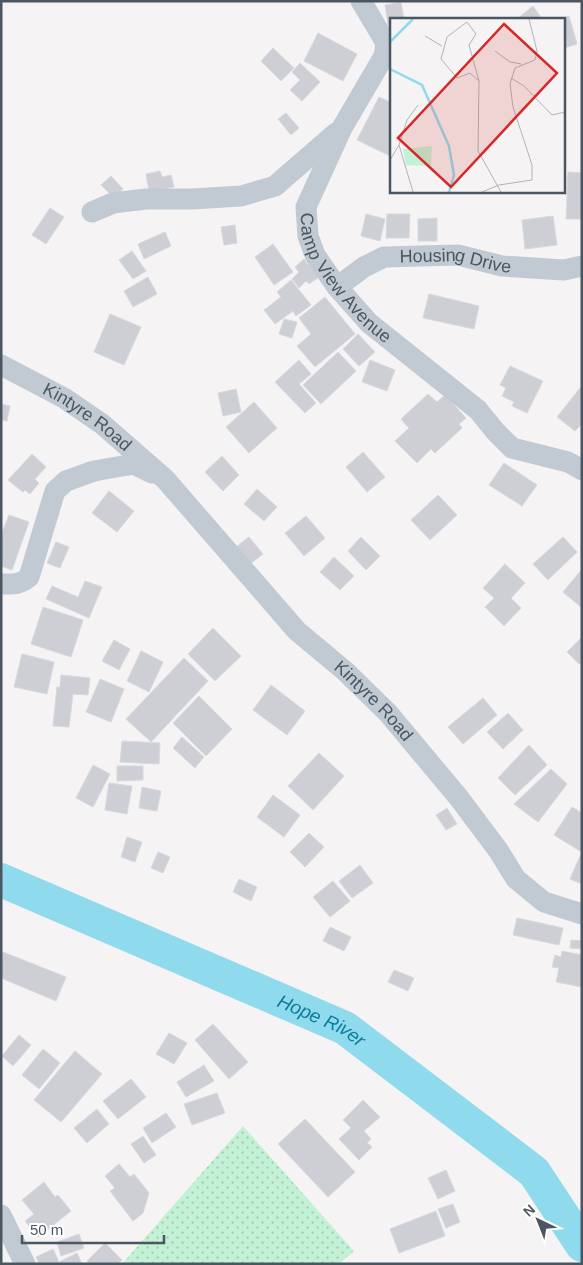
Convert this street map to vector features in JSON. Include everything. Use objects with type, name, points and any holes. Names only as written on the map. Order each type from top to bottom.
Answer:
[{"type":"street","name":"Camp View Avenue","points":[[361,1],[386,43],[384,56],[342,128],[306,207],[308,236],[315,255],[337,287],[369,323],[478,410],[512,448],[568,462],[582,470]]},
{"type":"street","points":[[92,212],[113,204],[129,201],[241,196],[275,186],[342,128]]},
{"type":"street","name":"Housing Drive","points":[[337,287],[364,267],[384,257],[458,255],[502,266],[564,270],[582,266]]},
{"type":"street","name":"Kintyre Road","points":[[1,366],[64,398],[102,424],[165,479],[297,631],[345,671],[388,713],[459,798],[498,850],[516,879],[544,902],[582,914]]},
{"type":"street","name":"Kintyre Road","points":[[1,584],[16,585],[23,583],[29,577],[54,491],[66,481],[94,471],[134,464],[165,479]]},
{"type":"street","points":[[1,1216],[17,1258]]},
{"type":"green space","points":[[243,1126],[354,1251],[339,1264],[122,1264]]},
{"type":"building","points":[[401,2],[404,18],[390,18],[389,30],[385,5]]},
{"type":"building","points":[[533,6],[541,18],[518,18]]},
{"type":"building","points":[[569,16],[577,44],[566,47],[566,18],[563,18]]},
{"type":"building","points":[[318,33],[357,54],[343,81],[304,61]]},
{"type":"building","points":[[273,48],[294,68],[281,81],[261,61]]},
{"type":"building","points":[[300,63],[320,82],[302,101],[290,90],[300,80],[292,72]]},
{"type":"building","points":[[379,97],[390,102],[390,156],[357,140]]},
{"type":"building","points":[[286,113],[299,128],[291,135],[278,119]]},
{"type":"building","points":[[160,171],[162,177],[171,175],[174,187],[164,189],[150,196],[146,174]]},
{"type":"building","points":[[568,172],[582,173],[582,219],[566,219]]},
{"type":"building","points":[[111,176],[123,189],[114,198],[101,185]]},
{"type":"building","points":[[50,208],[64,217],[46,244],[32,235]]},
{"type":"building","points":[[366,214],[385,219],[380,241],[361,236]]},
{"type":"building","points":[[387,214],[410,214],[409,238],[386,238]]},
{"type":"building","points":[[553,216],[557,245],[525,249],[522,220]]},
{"type":"building","points":[[437,218],[437,241],[418,241],[418,219]]},
{"type":"building","points":[[235,225],[237,243],[224,245],[221,227]]},
{"type":"building","points":[[165,232],[171,246],[144,259],[138,244]]},
{"type":"building","points":[[273,244],[293,272],[274,285],[255,257]]},
{"type":"building","points":[[132,251],[146,271],[133,279],[119,260]]},
{"type":"building","points":[[304,259],[308,265],[311,262],[319,277],[309,284],[306,281],[299,288],[292,279],[299,272],[295,267]]},
{"type":"building","points":[[148,277],[157,294],[133,307],[124,291]]},
{"type":"building","points":[[291,280],[311,305],[296,316],[293,311],[275,324],[264,310],[281,297],[277,292]]},
{"type":"building","points":[[429,294],[479,306],[474,329],[423,318]]},
{"type":"building","points":[[325,297],[355,334],[315,367],[297,346],[311,334],[299,318]]},
{"type":"building","points":[[110,314],[141,327],[124,365],[94,352]]},
{"type":"building","points":[[284,319],[297,322],[292,338],[279,334]]},
{"type":"building","points":[[358,334],[375,352],[359,366],[343,349]]},
{"type":"building","points":[[338,352],[356,371],[321,404],[303,385]]},
{"type":"building","points":[[299,360],[311,374],[299,384],[316,403],[305,413],[275,382]]},
{"type":"building","points":[[370,360],[395,370],[387,391],[362,382]]},
{"type":"building","points":[[510,366],[543,381],[527,413],[512,406],[514,402],[502,396],[506,388],[500,385]]},
{"type":"building","points":[[580,388],[582,389],[582,424],[575,431],[557,417]]},
{"type":"building","points":[[236,389],[241,412],[223,416],[218,393]]},
{"type":"building","points":[[428,394],[437,402],[445,395],[466,418],[459,424],[462,428],[435,453],[431,449],[417,463],[395,441],[409,428],[401,419]]},
{"type":"building","points":[[254,402],[277,428],[249,453],[226,427]]},
{"type":"building","points":[[1,404],[10,406],[7,421],[1,420]]},
{"type":"building","points":[[363,452],[385,477],[367,492],[346,467]]},
{"type":"building","points":[[32,454],[46,467],[35,479],[39,483],[30,494],[25,490],[23,492],[8,480]]},
{"type":"building","points":[[222,456],[239,475],[223,491],[205,472]]},
{"type":"building","points":[[504,463],[537,485],[522,506],[489,485]]},
{"type":"building","points":[[257,489],[277,507],[264,521],[244,504]]},
{"type":"building","points":[[109,491],[134,511],[117,532],[92,513]]},
{"type":"building","points":[[438,495],[457,515],[430,540],[411,520]]},
{"type":"building","points":[[9,515],[29,522],[12,570],[1,566],[1,535]]},
{"type":"building","points":[[306,516],[325,538],[304,556],[285,533]]},
{"type":"building","points":[[249,537],[263,554],[250,564],[236,547]]},
{"type":"building","points":[[361,537],[380,556],[366,570],[348,551]]},
{"type":"building","points":[[563,537],[577,552],[548,580],[533,564]]},
{"type":"building","points":[[56,542],[69,547],[60,568],[47,563]]},
{"type":"building","points":[[334,557],[354,576],[340,590],[320,572]]},
{"type":"building","points":[[505,564],[525,583],[511,598],[521,608],[504,626],[485,607],[494,598],[483,588]]},
{"type":"building","points":[[582,569],[582,608],[563,592]]},
{"type":"building","points":[[85,581],[102,587],[89,618],[46,599],[52,586],[78,597]]},
{"type":"building","points":[[43,607],[83,620],[71,657],[31,644]]},
{"type":"building","points":[[213,628],[241,656],[215,681],[188,654]]},
{"type":"building","points":[[582,637],[582,662],[579,664],[567,652]]},
{"type":"building","points":[[114,640],[130,649],[119,670],[102,661]]},
{"type":"building","points":[[141,651],[163,662],[149,692],[127,681]]},
{"type":"building","points":[[22,654],[54,662],[47,694],[14,687]]},
{"type":"building","points":[[184,658],[208,681],[151,742],[126,719]]},
{"type":"building","points":[[61,675],[90,678],[88,695],[73,694],[69,727],[53,726],[57,687],[60,687]]},
{"type":"building","points":[[100,679],[124,689],[111,722],[86,712]]},
{"type":"building","points":[[271,685],[305,711],[287,735],[253,710]]},
{"type":"building","points":[[199,696],[232,729],[206,756],[173,723]]},
{"type":"building","points":[[483,698],[497,715],[463,744],[448,727]]},
{"type":"building","points":[[508,713],[523,730],[503,749],[487,732]]},
{"type":"building","points":[[182,737],[204,757],[195,768],[173,748]]},
{"type":"building","points":[[122,741],[160,743],[159,764],[120,762]]},
{"type":"building","points":[[529,745],[547,765],[515,795],[498,778]]},
{"type":"building","points":[[319,753],[344,776],[313,810],[288,786]]},
{"type":"building","points":[[93,765],[110,774],[93,807],[76,798]]},
{"type":"building","points":[[117,766],[143,766],[143,780],[117,781]]},
{"type":"building","points":[[551,769],[567,784],[538,822],[514,804]]},
{"type":"building","points":[[109,783],[132,786],[127,814],[105,810]]},
{"type":"building","points":[[142,787],[161,791],[157,811],[139,808]]},
{"type":"building","points":[[273,795],[300,815],[284,837],[257,817]]},
{"type":"building","points":[[572,807],[582,813],[582,849],[580,851],[554,835]]},
{"type":"building","points":[[447,808],[457,824],[446,830],[436,815]]},
{"type":"building","points":[[309,833],[324,847],[305,867],[290,852]]},
{"type":"building","points":[[127,837],[142,842],[135,862],[121,857]]},
{"type":"building","points":[[158,852],[170,857],[163,873],[151,868]]},
{"type":"building","points":[[580,856],[582,857],[582,884],[570,879]]},
{"type":"building","points":[[360,865],[373,883],[352,898],[339,881]]},
{"type":"building","points":[[239,879],[257,887],[251,901],[233,892]]},
{"type":"building","points":[[333,881],[350,901],[330,917],[313,897]]},
{"type":"building","points":[[517,918],[563,928],[559,945],[513,935]]},
{"type":"building","points":[[330,927],[351,937],[344,951],[323,941]]},
{"type":"building","points":[[571,940],[582,941],[582,949],[570,948]]},
{"type":"building","points":[[562,951],[582,955],[582,987],[556,982],[559,968],[552,967],[555,955],[561,957]]},
{"type":"building","points":[[3,952],[66,977],[56,1001],[1,978],[1,957]]},
{"type":"building","points":[[394,970],[414,978],[408,991],[388,982]]},
{"type":"building","points":[[213,1024],[248,1062],[229,1079],[195,1040]]},
{"type":"building","points":[[169,1033],[187,1043],[174,1064],[156,1054]]},
{"type":"building","points":[[19,1035],[31,1045],[13,1066],[2,1056]]},
{"type":"building","points":[[43,1049],[60,1063],[39,1089],[22,1075]]},
{"type":"building","points":[[75,1051],[102,1074],[61,1122],[34,1100]]},
{"type":"building","points":[[204,1065],[214,1081],[186,1097],[177,1082]]},
{"type":"building","points":[[131,1079],[146,1097],[118,1119],[103,1101]]},
{"type":"building","points":[[217,1093],[225,1113],[192,1125],[184,1104]]},
{"type":"building","points":[[363,1100],[380,1117],[364,1131],[371,1139],[367,1143],[372,1147],[359,1160],[339,1139],[351,1128],[343,1120]]},
{"type":"building","points":[[97,1109],[109,1124],[87,1143],[74,1128]]},
{"type":"building","points":[[166,1113],[176,1127],[152,1143],[143,1128]]},
{"type":"building","points":[[305,1119],[355,1172],[328,1197],[278,1144]]},
{"type":"building","points":[[143,1136],[156,1155],[144,1163],[131,1144]]},
{"type":"building","points":[[119,1164],[130,1177],[134,1174],[149,1193],[143,1213],[133,1221],[110,1191],[115,1188],[105,1176]]},
{"type":"building","points":[[446,1170],[455,1191],[438,1199],[428,1178]]},
{"type":"building","points":[[44,1182],[55,1197],[58,1195],[71,1211],[38,1237],[25,1221],[34,1214],[22,1200]]},
{"type":"building","points":[[453,1204],[460,1222],[446,1228],[438,1209]]},
{"type":"building","points":[[436,1211],[445,1236],[399,1253],[390,1229]]},
{"type":"building","points":[[79,1234],[84,1248],[61,1256],[57,1242]]},
{"type":"building","points":[[105,1243],[122,1260],[118,1264],[90,1264],[87,1261]]},
{"type":"building","points":[[53,1249],[59,1262],[77,1253],[82,1264],[39,1264],[36,1257]]},
{"type":"waterway","name":"Hope River","points":[[1,880],[345,1028],[534,1172],[582,1245]]}]
